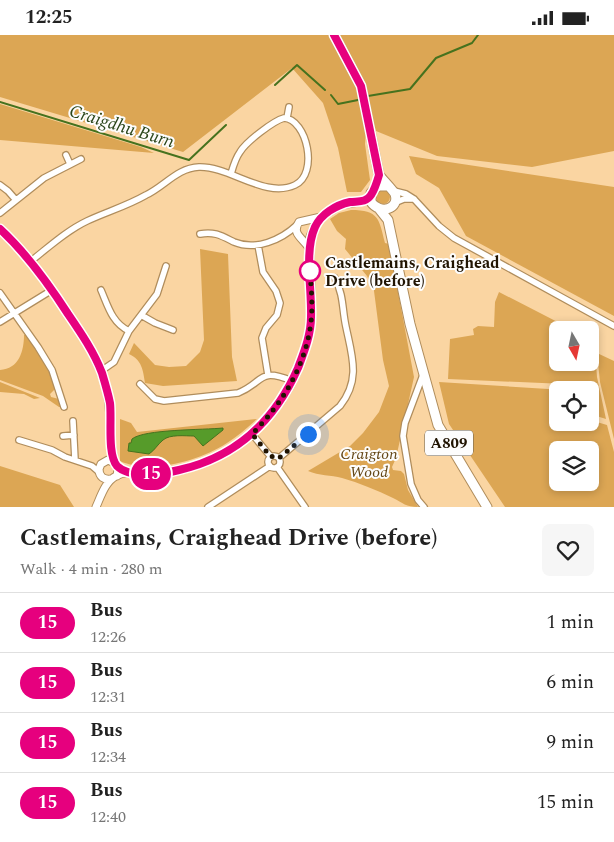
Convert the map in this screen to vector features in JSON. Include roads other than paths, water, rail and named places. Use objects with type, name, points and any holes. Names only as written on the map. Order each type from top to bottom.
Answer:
[{"type":"main road","points":[[334,35],[361,86],[379,175],[372,203],[387,209],[393,204],[391,189],[379,175]]},
{"type":"main road","points":[[376,187],[381,185],[391,189]]},
{"type":"main road","name":"A809","points":[[372,203],[388,220]]},
{"type":"main road","name":"A809","points":[[393,204],[388,220],[410,324],[438,425],[487,507]]},
{"type":"street","points":[[287,118],[289,107]]},
{"type":"street","points":[[31,261],[77,227],[154,191],[181,171],[205,167],[275,189],[292,187],[303,179],[309,165],[308,153],[302,134],[296,124],[287,118],[278,120],[244,147],[235,160],[231,174]]},
{"type":"street","points":[[66,155],[70,164]]},
{"type":"street","points":[[0,213],[44,177],[80,159]]},
{"type":"street","points":[[0,185],[15,199]]},
{"type":"street","points":[[391,189],[414,199],[439,226],[454,238],[614,326]]},
{"type":"street","points":[[393,204],[404,199],[414,199]]},
{"type":"street","points":[[200,234],[236,243],[258,245],[272,242],[287,234],[302,221],[321,217],[341,205],[372,203]]},
{"type":"street","points":[[306,235],[321,217]]},
{"type":"street","points":[[306,235],[312,225],[309,221]]},
{"type":"street","points":[[96,507],[103,489],[114,477],[128,473],[157,474],[192,467],[222,454],[252,434],[283,398],[304,352],[311,319],[310,249],[306,235],[296,225]]},
{"type":"street","points":[[0,229],[31,261],[52,290],[82,335],[101,371],[110,402],[111,450],[116,465],[114,477]]},
{"type":"street","points":[[287,234],[306,235]]},
{"type":"street","points":[[258,245],[263,272],[276,291],[280,303],[277,315],[266,328],[262,338],[268,375]]},
{"type":"street","points":[[101,371],[117,358],[129,331],[159,291],[166,267]]},
{"type":"street","points":[[279,458],[340,406],[345,400],[352,384],[352,352],[341,293],[335,278]]},
{"type":"street","points":[[0,322],[52,290]]},
{"type":"street","points":[[101,290],[112,317],[129,331]]},
{"type":"street","points":[[0,293],[52,370],[64,407]]},
{"type":"street","points":[[142,315],[155,323],[173,330]]},
{"type":"street","points":[[424,373],[403,436],[411,484],[418,500],[424,507]]},
{"type":"street","points":[[140,384],[155,399],[164,401],[238,393],[263,376],[268,375],[275,375],[292,381]]},
{"type":"street","points":[[73,421],[74,460]]},
{"type":"street","points":[[252,434],[271,457],[279,458]]},
{"type":"street","points":[[63,436],[74,435]]},
{"type":"street","points":[[19,439],[102,469],[114,477]]},
{"type":"street","points":[[103,489],[102,469],[111,450]]},
{"type":"street","points":[[270,466],[268,461],[271,457]]},
{"type":"street","points":[[277,467],[280,463],[279,458]]},
{"type":"street","points":[[102,469],[110,461],[128,473]]},
{"type":"street","points":[[208,507],[270,466],[277,467]]},
{"type":"street","points":[[277,467],[305,507]]},
{"type":"waterway","points":[[368,96],[410,89],[436,58],[472,43],[478,35]]},
{"type":"waterway","points":[[275,85],[297,65],[325,90]]},
{"type":"waterway","points":[[331,95],[338,104],[358,100]]},
{"type":"waterway","name":"Craigdhu Burn","points":[[0,102],[189,160],[226,125]]},
{"type":"place","name":"Castlemains, Craighead Drive (before)","points":[[310,271]]},
{"type":"park label","name":"Craigton Wood","points":[[369,462]]}]
